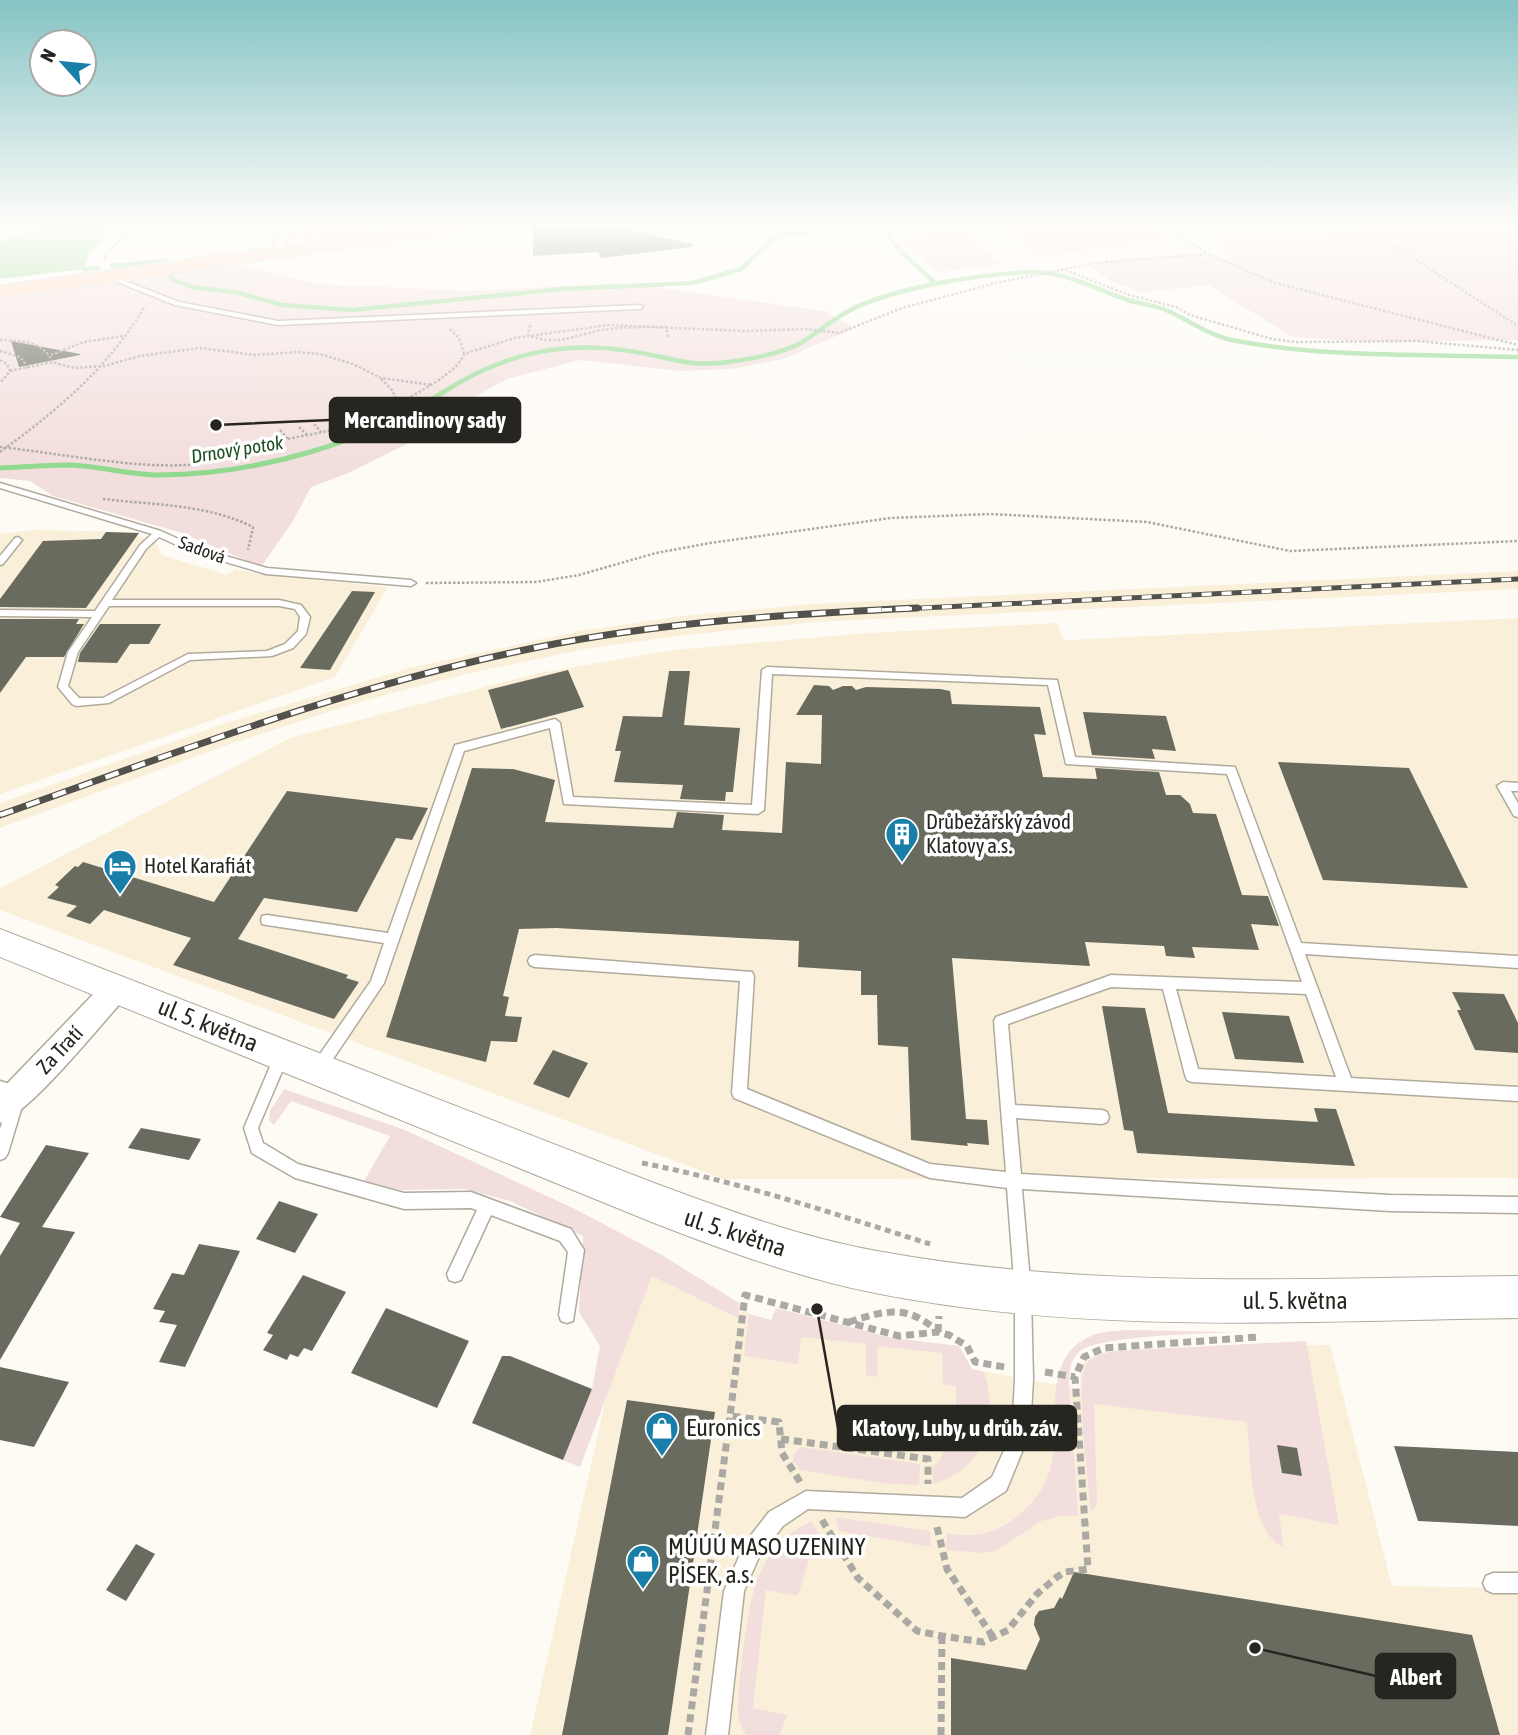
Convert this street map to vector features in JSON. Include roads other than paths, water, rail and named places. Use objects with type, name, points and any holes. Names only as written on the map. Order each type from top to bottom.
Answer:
[{"type":"street","name":"ul. 5. května","points":[[0,943],[705,1224],[826,1261],[940,1282],[1023,1293],[1100,1298],[1300,1302],[1518,1297]]},
{"type":"street","name":"Za Tratí","points":[[6,1097],[117,988]]},
{"type":"lane","points":[[193,307],[278,323],[640,307]]},
{"type":"lane","name":"Sadová","points":[[0,485],[159,533],[195,550],[266,571],[411,583]]},
{"type":"lane","points":[[106,603],[279,603],[298,607],[305,617],[303,632],[289,646],[268,654],[188,657],[106,701],[76,702],[63,687],[73,652],[143,547],[159,533]]},
{"type":"lane","points":[[0,562],[18,540]]},
{"type":"lane","points":[[0,612],[99,614]]},
{"type":"lane","points":[[317,1069],[377,983],[459,748],[555,723],[568,801],[758,810],[767,670],[1053,682],[1070,761],[1231,770],[1346,1084]]},
{"type":"lane","points":[[1518,787],[1503,786],[1518,813]]},
{"type":"lane","points":[[267,920],[393,939]]},
{"type":"lane","points":[[1294,948],[1518,961]]},
{"type":"lane","points":[[534,961],[747,976],[739,1093],[930,1171],[1014,1181],[1390,1203],[1518,1205]]},
{"type":"lane","points":[[717,1735],[734,1591],[752,1550],[776,1519],[806,1500],[965,1508],[999,1484],[1015,1447],[1022,1414],[1023,1293],[1001,1021],[1111,981],[1310,988]]},
{"type":"lane","points":[[1168,983],[1192,1075],[1518,1094]]},
{"type":"lane","points":[[282,1055],[251,1128],[257,1147],[295,1171],[404,1201],[471,1200],[565,1235],[576,1250],[568,1315]]},
{"type":"lane","points":[[0,1153],[6,1097]]},
{"type":"lane","points":[[1009,1111],[1102,1117]]},
{"type":"lane","points":[[455,1274],[487,1206]]},
{"type":"lane","points":[[1493,1583],[1518,1583]]},
{"type":"waterway","points":[[310,307],[352,310],[382,307]]},
{"type":"waterway","name":"Drnový potok","points":[[442,393],[509,360],[555,349],[603,348],[701,364],[757,357],[804,341],[856,307]]},
{"type":"waterway","name":"Drnový potok","points":[[1157,307],[1215,335],[1267,346],[1338,352],[1518,357]]},
{"type":"waterway","name":"Drnový potok","points":[[0,468],[70,465],[160,475],[234,469],[271,462],[345,441],[413,410],[445,391]]},
{"type":"railway","points":[[882,610],[1518,579]]},
{"type":"railway","points":[[0,815],[264,722],[466,663],[581,639],[677,626],[773,616],[917,608]]},
{"type":"place","name":"Mercandinovy sady","points":[[216,425]]},
{"type":"place","name":"Drůbežářský závod Klatovy a.s.","points":[[902,864]]},
{"type":"place","name":"Hotel Karafiát","points":[[120,896]]},
{"type":"place","name":"Klatovy, Luby, u drůb. záv.","points":[[817,1309]]},
{"type":"place","name":"Euronics","points":[[662,1458]]},
{"type":"place","name":"MÚÚÚ MASO UZENINY PÍSEK, a.s.","points":[[643,1591]]},
{"type":"place","name":"Albert","points":[[1255,1648]]}]
